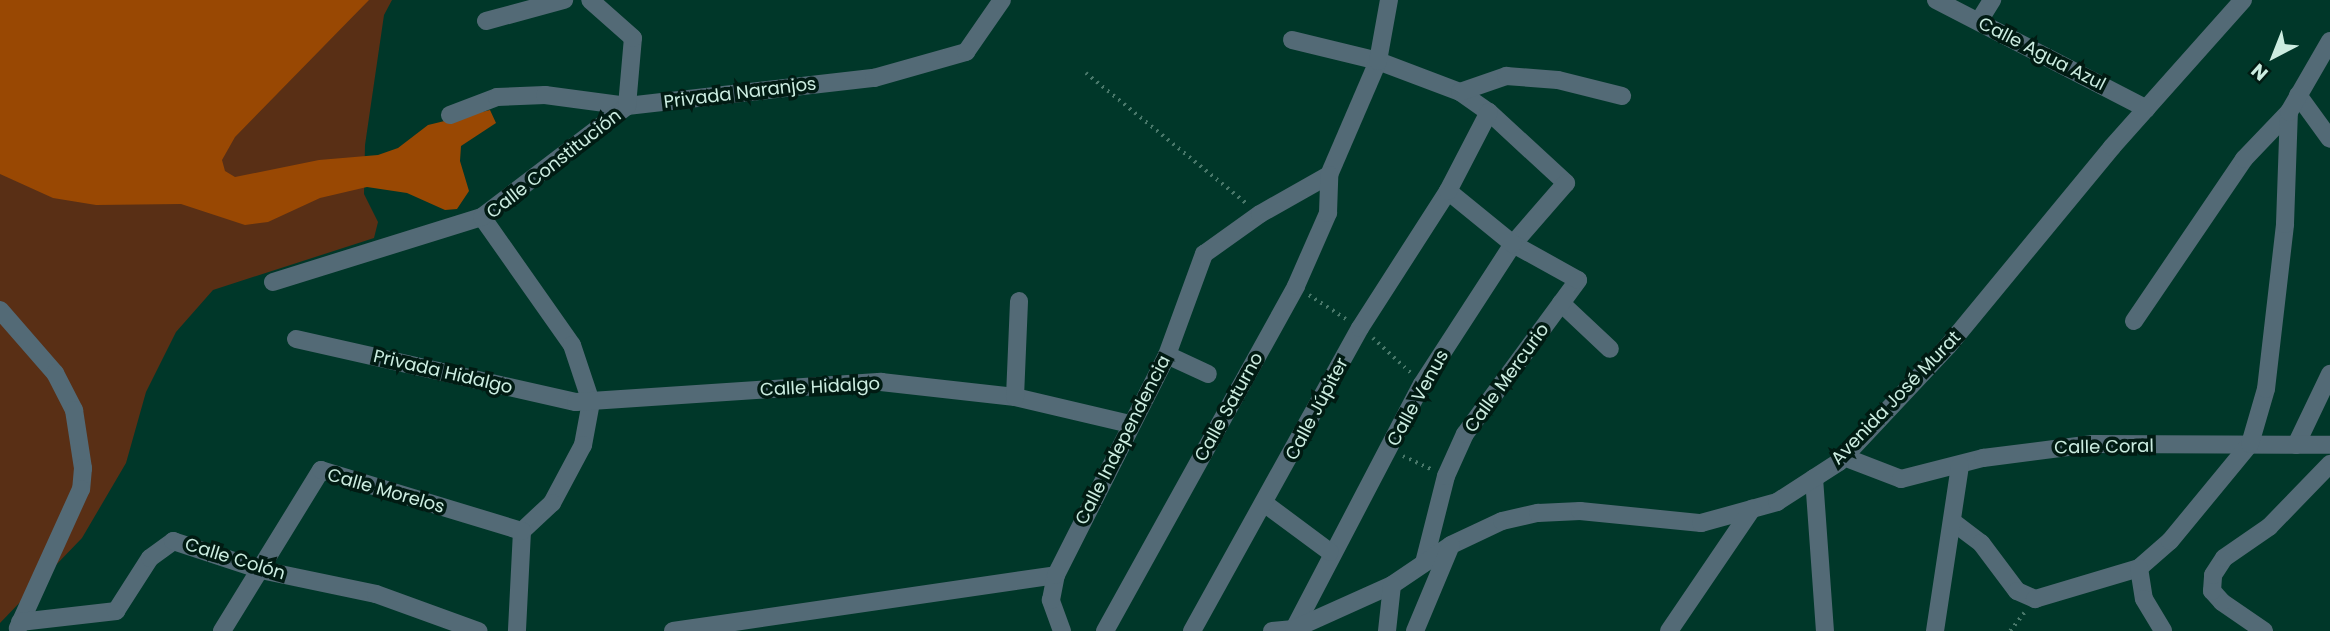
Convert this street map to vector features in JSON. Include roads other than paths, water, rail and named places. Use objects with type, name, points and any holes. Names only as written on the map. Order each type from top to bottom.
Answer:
[{"type":"street","points":[[486,21],[564,0]]},
{"type":"street","name":"Calle Constitución","points":[[522,531],[558,492],[583,445],[591,402],[572,345],[482,218],[627,106],[633,38],[590,0]]},
{"type":"street","name":"Privada Naranjos","points":[[450,114],[497,97],[545,96],[627,106],[874,78],[966,52],[1002,0]]},
{"type":"street","points":[[1329,175],[1378,61],[1389,0]]},
{"type":"street","name":"Calle Agua Azul","points":[[1937,0],[2147,109]]},
{"type":"street","points":[[1979,21],[1992,0]]},
{"type":"street","name":"Avenida José Murat","points":[[1272,631],[1294,629],[1392,585],[1451,545],[1502,521],[1538,513],[1580,511],[1701,523],[1777,502],[1814,478],[1844,457],[1948,346],[2147,109],[2243,0]]},
{"type":"street","points":[[1292,40],[1378,61],[1460,92],[1489,112]]},
{"type":"street","points":[[2134,321],[2244,159],[2289,111],[2330,41]]},
{"type":"street","points":[[1460,92],[1506,76],[1558,80],[1622,96]]},
{"type":"street","points":[[2298,95],[2330,139]]},
{"type":"street","points":[[1953,522],[1981,543],[2017,591],[2035,599],[2139,568],[2170,541],[2250,444],[2270,362],[2286,224],[2289,111]]},
{"type":"street","name":"Calle Venus","points":[[1294,629],[1330,552],[1389,450],[1422,384],[1513,244],[1566,183],[1489,112]]},
{"type":"street","name":"Calle Júpiter","points":[[1192,631],[1360,328],[1448,191],[1489,112]]},
{"type":"street","name":"Calle Independencia","points":[[1056,575],[1129,424],[1167,355],[1204,254],[1260,214],[1329,175]]},
{"type":"street","name":"Calle Saturno","points":[[1105,631],[1296,286],[1328,214],[1329,175]]},
{"type":"street","points":[[1448,191],[1513,244]]},
{"type":"street","points":[[273,282],[482,218]]},
{"type":"street","name":"Calle Mercurio","points":[[1424,563],[1446,476],[1465,435],[1578,280],[1513,244]]},
{"type":"street","points":[[1015,397],[1019,301]]},
{"type":"street","points":[[1561,303],[1610,349]]},
{"type":"street","points":[[0,310],[55,373],[74,410],[83,468],[81,489],[18,626]]},
{"type":"street","name":"Privada Hidalgo","points":[[296,338],[591,402]]},
{"type":"street","points":[[1167,355],[1208,374]]},
{"type":"street","points":[[2296,444],[2330,374]]},
{"type":"street","name":"Calle Hidalgo","points":[[591,402],[881,382],[1015,397],[1129,424]]},
{"type":"street","name":"Calle Coral","points":[[1844,457],[1901,479],[1983,458],[2093,444],[2330,445]]},
{"type":"street","points":[[2264,631],[2222,602],[2212,591],[2213,575],[2224,558],[2269,527],[2330,464]]},
{"type":"street","points":[[1935,631],[1960,466]]},
{"type":"street","name":"Calle Morelos","points":[[261,570],[321,470],[522,531]]},
{"type":"street","points":[[1814,478],[1825,631]]},
{"type":"street","points":[[1264,503],[1330,552]]},
{"type":"street","points":[[1669,631],[1752,509]]},
{"type":"street","points":[[517,631],[522,531]]},
{"type":"street","name":"Calle Colón","points":[[18,626],[116,611],[150,558],[173,541],[261,570],[376,594],[478,631]]},
{"type":"street","points":[[1415,631],[1451,545]]},
{"type":"street","points":[[2139,568],[2144,600],[2164,631]]},
{"type":"street","points":[[222,631],[261,570]]},
{"type":"street","points":[[673,631],[1056,575],[1051,600],[1062,631]]},
{"type":"street","points":[[1387,631],[1392,585]]}]
